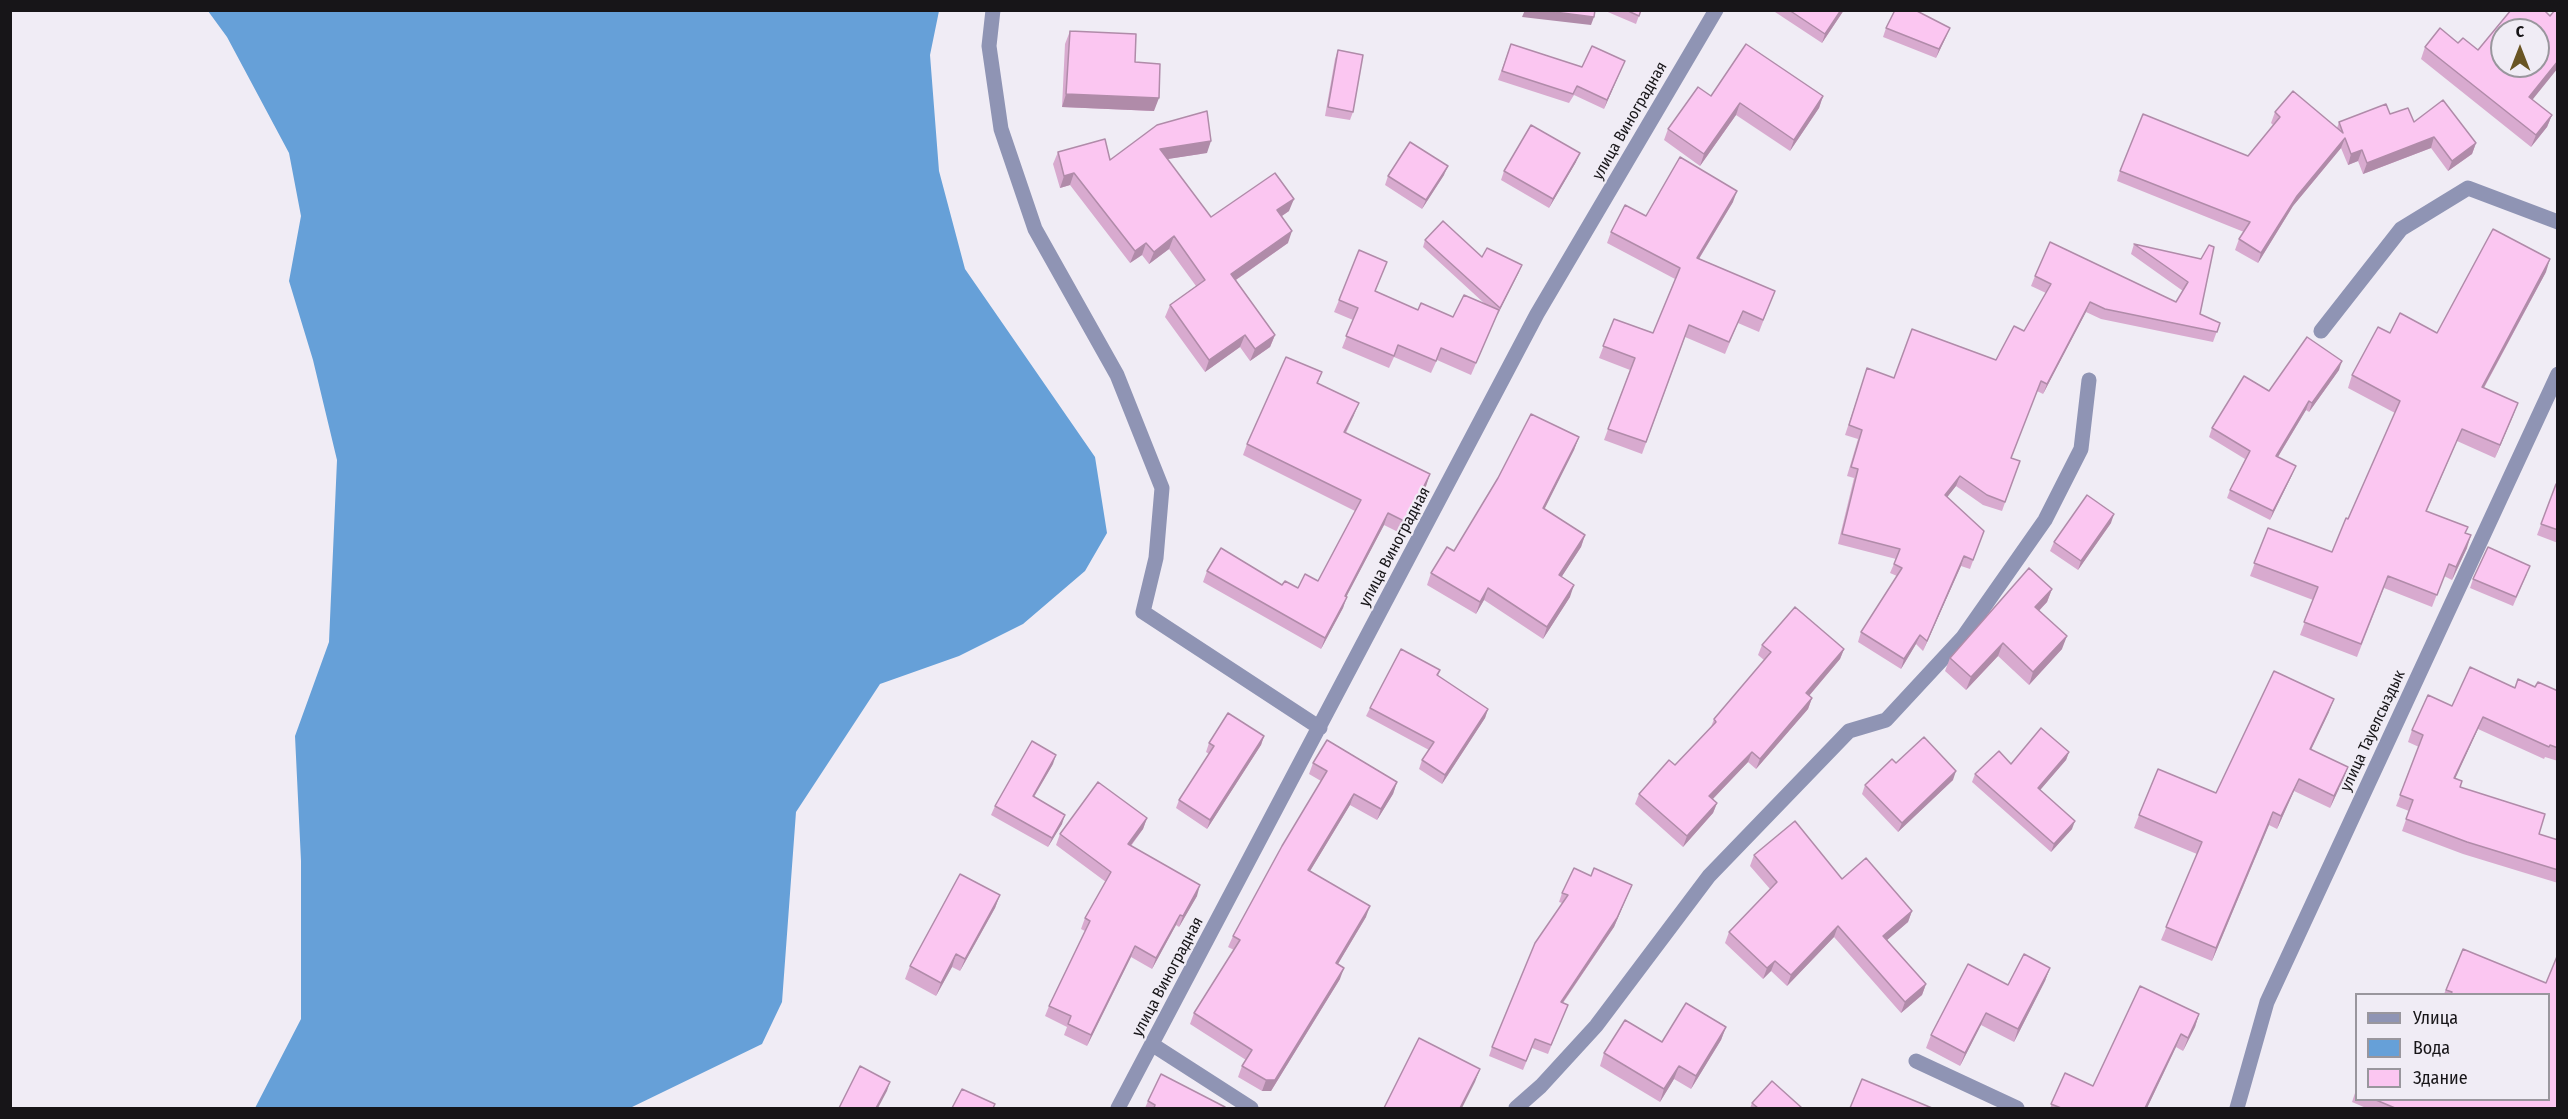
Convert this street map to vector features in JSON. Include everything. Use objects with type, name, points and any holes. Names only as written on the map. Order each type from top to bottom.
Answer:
[{"type":"street","points":[[993,10],[989,46],[1001,129],[1035,229],[1118,375],[1162,488],[1156,558],[1143,612],[1320,728]]},
{"type":"street","name":"улица Виноградная","points":[[1118,1108],[1537,314],[1716,10]]},
{"type":"street","points":[[2321,331],[2401,230],[2468,188],[2558,222]]},
{"type":"street","name":"улица Тауелсыздык","points":[[2237,1108],[2267,1002],[2558,374]]},
{"type":"street","points":[[1516,1108],[1541,1086],[1596,1026],[1709,876],[1849,731],[1886,720],[1963,637],[2045,520],[2081,449],[2089,380]]},
{"type":"street","points":[[1153,1045],[1251,1108]]},
{"type":"street","points":[[1916,1061],[2017,1108]]},
{"type":"water","points":[[208,11],[939,11],[930,55],[939,171],[965,269],[1095,457],[1107,533],[1085,571],[1023,624],[959,656],[880,684],[796,812],[782,1002],[762,1044],[630,1108],[255,1108],[301,1019],[301,861],[295,736],[329,642],[337,460],[313,360],[289,281],[301,216],[289,153],[227,37]]},
{"type":"building","points":[[1539,10],[1595,10],[1594,17]]},
{"type":"building","points":[[1626,10],[1641,10],[1639,16]]},
{"type":"building","points":[[1789,10],[1841,10],[1825,34]]},
{"type":"building","points":[[1895,10],[1915,10],[1950,28],[1939,49],[1886,28]]},
{"type":"building","points":[[2511,10],[2544,10],[2550,16],[2558,10],[2558,61],[2550,71],[2550,18],[2504,18]]},
{"type":"building","points":[[2440,28],[2458,43],[2463,38],[2478,50],[2490,35],[2490,78],[2544,78],[2529,97],[2552,115],[2536,135],[2425,47]]},
{"type":"building","points":[[1070,31],[1136,34],[1135,62],[1160,64],[1159,98],[1066,94]]},
{"type":"building","points":[[1511,44],[1582,67],[1592,46],[1625,61],[1607,100],[1577,86],[1573,94],[1502,71]]},
{"type":"building","points":[[1746,44],[1823,96],[1794,140],[1740,103],[1704,154],[1668,129],[1698,87],[1711,96]]},
{"type":"building","points":[[1338,50],[1363,55],[1353,112],[1328,107]]},
{"type":"building","points":[[2293,91],[2343,133],[2339,122],[2386,104],[2390,114],[2408,108],[2414,122],[2443,100],[2476,143],[2452,161],[2434,137],[2367,163],[2362,150],[2351,154],[2345,138],[2297,196],[2261,253],[2239,239],[2250,222],[2120,171],[2143,114],[2248,156],[2280,117],[2275,112]]},
{"type":"building","points":[[1207,111],[1211,141],[1160,149],[1211,217],[1275,173],[1294,199],[1277,210],[1292,231],[1231,274],[1275,335],[1255,349],[1245,335],[1209,360],[1170,305],[1205,280],[1174,236],[1154,252],[1146,243],[1135,251],[1074,173],[1064,176],[1058,152],[1105,139],[1110,160],[1157,125]]},
{"type":"building","points":[[1531,125],[1580,153],[1553,199],[1504,171]]},
{"type":"building","points":[[1410,142],[1448,166],[1426,200],[1388,176]]},
{"type":"building","points":[[1680,157],[1737,191],[1697,258],[1775,291],[1763,320],[1743,311],[1729,342],[1689,325],[1646,442],[1608,429],[1635,358],[1603,346],[1614,319],[1653,333],[1680,268],[1611,232],[1625,205],[1646,216]]},
{"type":"building","points":[[1443,221],[1482,257],[1487,248],[1522,265],[1500,308],[1425,240]]},
{"type":"building","points":[[2493,229],[2550,259],[2482,387],[2518,403],[2500,445],[2462,429],[2426,511],[2468,527],[2465,533],[2471,535],[2456,567],[2449,564],[2437,595],[2388,576],[2361,644],[2304,622],[2318,587],[2254,563],[2268,528],[2332,552],[2400,401],[2352,375],[2378,327],[2390,333],[2400,313],[2437,333]]},
{"type":"building","points":[[2050,242],[2176,302],[2188,282],[2134,244],[2201,259],[2209,245],[2214,247],[2200,314],[2220,323],[2217,332],[2105,309],[2090,302],[2047,384],[2041,381],[2011,458],[2020,461],[2005,502],[1987,495],[1960,476],[1945,495],[1984,531],[1973,560],[1964,556],[1927,641],[1920,635],[1904,659],[1861,632],[1902,568],[1894,564],[1900,549],[1842,534],[1858,469],[1851,467],[1862,430],[1849,425],[1867,368],[1894,378],[1912,329],[1996,360],[2014,326],[2024,331],[2051,284],[2035,276]]},
{"type":"building","points":[[1359,250],[1387,262],[1375,291],[1418,310],[1421,303],[1453,317],[1464,295],[1499,310],[1476,363],[1441,348],[1436,361],[1398,345],[1394,356],[1346,336],[1358,308],[1339,300]]},
{"type":"building","points":[[2307,337],[2342,361],[2312,403],[2309,401],[2276,456],[2296,466],[2273,511],[2230,490],[2250,451],[2212,428],[2244,376],[2269,391]]},
{"type":"building","points":[[1286,357],[1322,372],[1317,383],[1359,403],[1344,432],[1430,474],[1406,522],[1388,513],[1325,638],[1207,571],[1221,548],[1282,585],[1285,581],[1298,588],[1305,574],[1318,581],[1361,500],[1247,444]]},
{"type":"building","points":[[1531,414],[1579,437],[1543,508],[1585,535],[1559,575],[1574,585],[1547,627],[1488,588],[1480,602],[1431,573],[1447,547],[1454,551],[1498,478]]},
{"type":"building","points":[[2556,484],[2558,484],[2558,530],[2541,524]]},
{"type":"building","points":[[2087,495],[2114,514],[2081,561],[2054,542]]},
{"type":"building","points":[[2488,547],[2530,566],[2516,597],[2473,579]]},
{"type":"building","points":[[2029,568],[2052,589],[2035,607],[2067,636],[2033,672],[2003,643],[1971,677],[1950,658]]},
{"type":"building","points":[[1795,607],[1844,649],[1806,693],[1812,698],[1760,759],[1752,752],[1709,796],[1717,803],[1687,836],[1639,794],[1669,760],[1675,765],[1716,722],[1714,719],[1771,652],[1762,645]]},
{"type":"building","points":[[1401,649],[1440,670],[1437,675],[1488,709],[1445,775],[1422,760],[1434,742],[1370,708]]},
{"type":"building","points":[[2470,667],[2515,688],[2518,679],[2535,687],[2538,682],[2558,691],[2558,748],[2550,745],[2549,747],[2483,717],[2454,778],[2462,781],[2460,787],[2545,814],[2539,834],[2558,840],[2558,870],[2467,842],[2406,819],[2413,800],[2400,795],[2423,735],[2412,730],[2428,695],[2452,706]]},
{"type":"building","points":[[2274,671],[2334,699],[2310,749],[2348,767],[2334,796],[2299,779],[2281,816],[2273,812],[2216,948],[2166,927],[2202,842],[2139,815],[2158,769],[2216,793]]},
{"type":"building","points":[[1228,713],[1264,736],[1210,820],[1179,800],[1214,746],[1209,743]]},
{"type":"building","points":[[2041,728],[2069,752],[2038,788],[2075,821],[2054,844],[1975,774],[1999,751],[2011,764]]},
{"type":"building","points":[[1924,737],[1956,771],[1902,823],[1865,785],[1892,759],[1896,763]]},
{"type":"building","points":[[1327,740],[1397,782],[1381,809],[1354,794],[1308,870],[1370,906],[1336,963],[1344,968],[1275,1080],[1266,1080],[1242,1066],[1252,1050],[1194,1013],[1240,940],[1233,936],[1282,846],[1327,771],[1313,763]]},
{"type":"building","points":[[1032,741],[1056,755],[1033,796],[1065,815],[1052,838],[995,806]]},
{"type":"building","points":[[1098,782],[1147,818],[1128,844],[1200,885],[1156,958],[1135,946],[1091,1035],[1068,1024],[1071,1016],[1049,1006],[1090,921],[1085,918],[1111,872],[1060,834]]},
{"type":"building","points":[[1795,821],[1842,879],[1866,858],[1912,911],[1883,936],[1926,984],[1905,1002],[1838,926],[1791,975],[1775,961],[1767,968],[1729,932],[1777,882],[1754,855]]},
{"type":"building","points":[[1574,868],[1591,876],[1594,868],[1632,885],[1617,918],[1561,1002],[1568,1005],[1551,1045],[1535,1039],[1526,1061],[1492,1047],[1535,943],[1568,895],[1562,893]]},
{"type":"building","points":[[960,874],[1000,895],[965,959],[956,954],[941,983],[910,966]]},
{"type":"building","points":[[2463,949],[2546,983],[2558,954],[2558,1108],[2395,1108],[2378,1101],[2550,1101],[2550,993],[2452,993],[2446,990]]},
{"type":"building","points":[[2024,954],[2050,968],[2018,1029],[1986,1013],[1965,1053],[1931,1035],[1968,964],[2008,985]]},
{"type":"building","points":[[2140,986],[2199,1014],[2188,1038],[2181,1034],[2145,1108],[2061,1108],[2051,1104],[2065,1073],[2093,1086]]},
{"type":"building","points":[[1686,1003],[1726,1027],[1696,1076],[1679,1066],[1664,1089],[1604,1053],[1625,1020],[1662,1042]]},
{"type":"building","points":[[1419,1038],[1480,1069],[1460,1108],[1384,1108]]},
{"type":"building","points":[[860,1066],[890,1082],[876,1108],[839,1108]]},
{"type":"building","points":[[1161,1074],[1225,1107],[1154,1108],[1155,1105],[1148,1101]]},
{"type":"building","points":[[1862,1079],[1932,1108],[1850,1108]]},
{"type":"building","points":[[1772,1081],[1802,1108],[1758,1108],[1752,1103]]},
{"type":"building","points":[[962,1089],[995,1104],[993,1108],[952,1108]]}]
